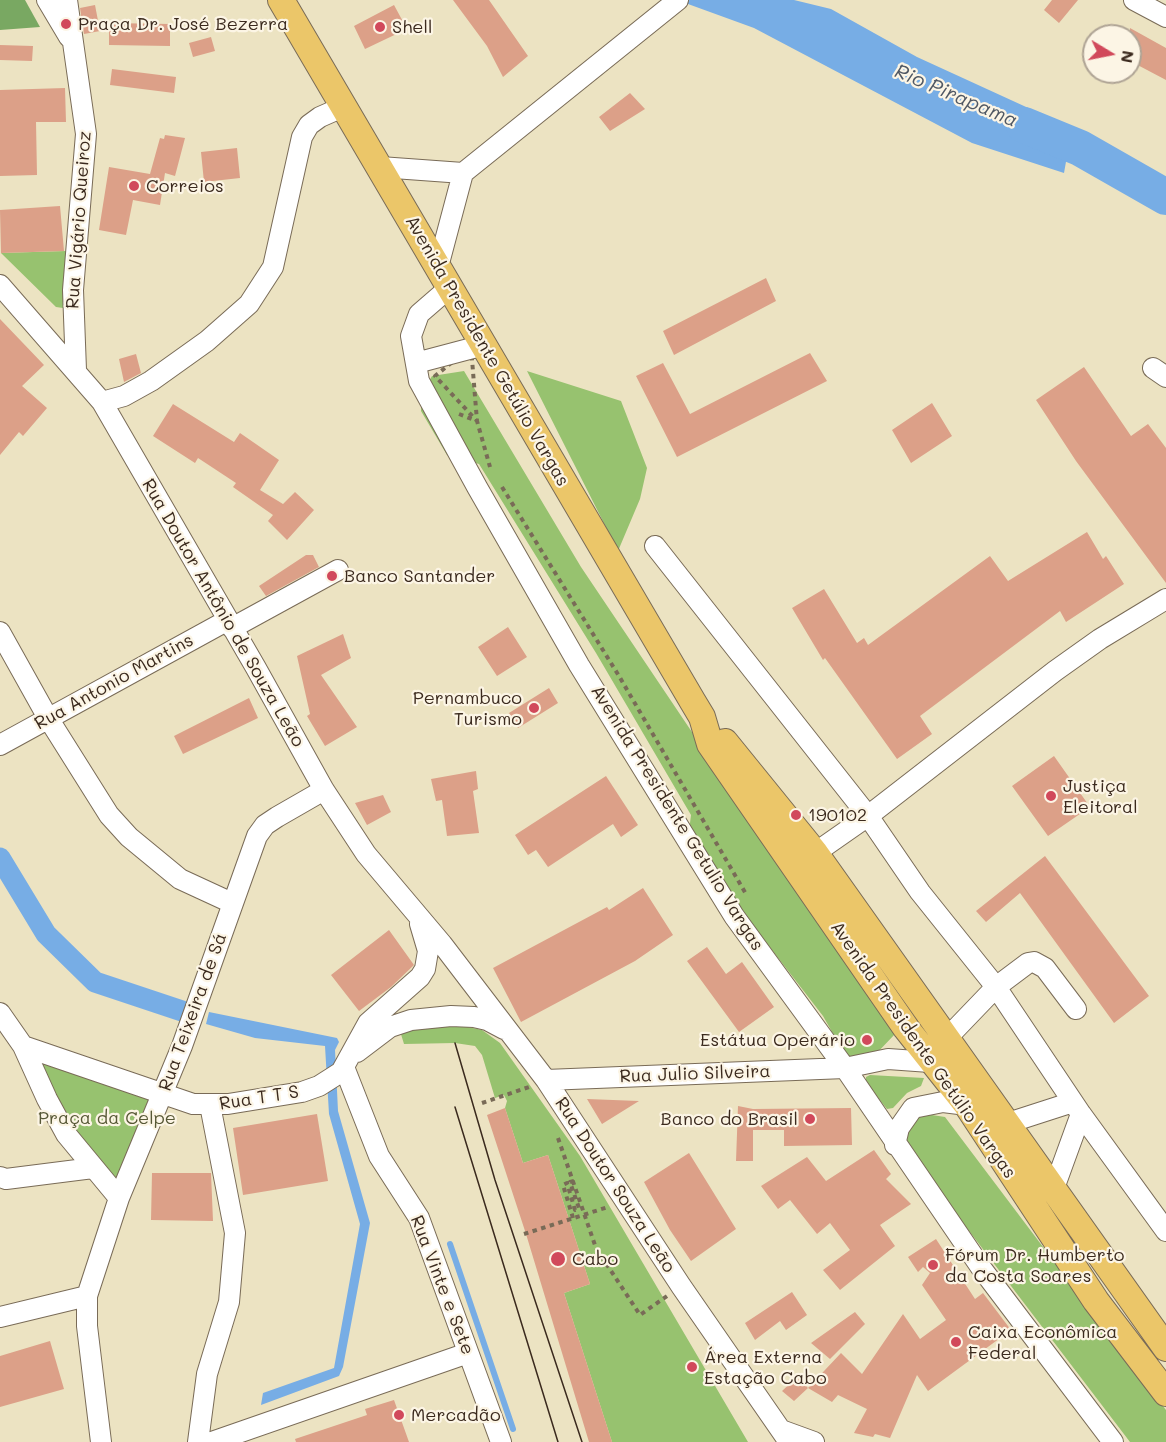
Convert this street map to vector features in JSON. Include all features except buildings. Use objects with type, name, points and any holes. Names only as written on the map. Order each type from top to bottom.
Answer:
[{"type":"main road","name":"Avenida Presidente Getúlio Vargas","points":[[281,0],[345,106],[443,278],[477,346],[702,717],[710,744],[721,762],[930,1062],[967,1105],[1096,1301],[1166,1393]]},
{"type":"main road","name":"Avenida Presidente Getúlio Vargas","points":[[693,702],[815,853],[1166,1348]]},
{"type":"street","points":[[47,0],[75,47]]},
{"type":"street","name":"Rua Vigário Queiroz","points":[[67,0],[86,134],[73,290],[76,370]]},
{"type":"street","points":[[443,278],[463,173],[678,0]]},
{"type":"street","points":[[1134,0],[1166,17]]},
{"type":"street","points":[[102,402],[124,396],[151,381],[207,341],[249,304],[273,267],[302,137],[309,125],[320,117],[345,106]]},
{"type":"street","points":[[380,167],[463,173]]},
{"type":"street","name":"Avenida Presidente Getulio Vargas","points":[[443,278],[412,326],[416,363],[419,381],[477,488],[579,665],[734,916],[845,1068],[895,1145],[982,1269],[1113,1442]]},
{"type":"street","name":"Rua Doutor Antônio de Souza Leão","points":[[0,285],[102,402],[324,790],[366,854],[442,944]]},
{"type":"street","points":[[416,363],[477,346]]},
{"type":"street","points":[[655,546],[868,816],[920,892],[996,987],[1077,1108],[1166,1231]]},
{"type":"street","name":"Rua Antonio Martins","points":[[0,745],[48,718],[338,570]]},
{"type":"street","points":[[815,853],[868,816],[946,753],[1064,665],[1100,639],[1166,599]]},
{"type":"street","points":[[0,632],[48,718],[109,815],[129,837],[180,879],[232,903]]},
{"type":"street","name":"Rua Teixeira de Sá","points":[[101,1442],[87,1326],[87,1296],[119,1198],[164,1092],[257,836],[265,825],[324,790]]},
{"type":"street","name":"Rua T T S","points":[[23,1046],[164,1092],[193,1104],[210,1106],[302,1092],[320,1086],[341,1072],[368,1023],[425,969],[428,951],[426,937],[417,916]]},
{"type":"street","name":"Rua Doutor Souza Leão","points":[[442,944],[509,1032],[537,1084],[785,1436]]},
{"type":"street","points":[[947,1038],[996,987],[1023,965],[1034,962],[1045,968],[1077,1009]]},
{"type":"street","points":[[0,1013],[23,1046],[66,1134],[119,1198]]},
{"type":"street","points":[[348,1062],[390,1027],[411,1020],[451,1016],[474,1017],[487,1020],[509,1032]]},
{"type":"street","name":"Rua Julio Silveira","points":[[537,1084],[845,1068],[888,1059],[930,1062],[975,1077]]},
{"type":"street","name":"Rua Vinte e Sete","points":[[348,1062],[379,1156],[419,1218],[501,1442]]},
{"type":"street","points":[[895,1145],[900,1128],[913,1108],[944,1102],[967,1105]]},
{"type":"street","points":[[198,1442],[207,1374],[229,1302],[235,1233],[210,1106]]},
{"type":"street","points":[[1008,1123],[1077,1108]]},
{"type":"street","points":[[1053,1191],[1077,1108]]},
{"type":"street","points":[[0,1177],[6,1179],[93,1168]]},
{"type":"street","points":[[0,1317],[87,1296]]},
{"type":"street","points":[[212,1442],[468,1353]]},
{"type":"street","points":[[785,1436],[814,1442]]},
{"type":"path","points":[[434,383],[435,376],[477,346]]},
{"type":"path","points":[[477,346],[477,422],[490,469]]},
{"type":"path","points":[[435,376],[477,422]]},
{"type":"path","points":[[450,411],[477,422]]},
{"type":"path","points":[[497,478],[619,676],[748,898]]},
{"type":"path","points":[[482,1103],[537,1084]]},
{"type":"path","points":[[562,1145],[596,1248],[640,1315],[681,1286]]},
{"type":"path","points":[[573,1218],[562,1185],[567,1183],[575,1210],[579,1208],[570,1182],[574,1181]]},
{"type":"path","points":[[524,1234],[585,1214]]},
{"type":"green space","points":[[0,0],[25,0],[40,27],[0,30]]},
{"type":"green space","points":[[66,251],[63,308],[56,307],[1,253]]},
{"type":"green space","points":[[464,371],[581,567],[895,1034],[875,1055],[848,1060],[823,1016],[765,941],[745,936],[688,839],[691,815],[596,653],[479,464],[447,455],[421,411],[421,395],[432,376]]},
{"type":"green space","points":[[527,371],[621,401],[647,468],[640,499],[618,551]]},
{"type":"green space","points":[[463,1026],[482,1030],[500,1043],[580,1156],[748,1442],[612,1442],[564,1293],[590,1284],[548,1155],[523,1163],[505,1108],[507,1101],[504,1095],[495,1098],[482,1055],[475,1046],[455,1043],[404,1044],[400,1031],[421,1027]]},
{"type":"green space","name":"Praça da Celpe","points":[[23,1046],[164,1092],[119,1198],[69,1138]]},
{"type":"green space","points":[[870,1075],[924,1078],[921,1086],[907,1093],[893,1108],[887,1109],[866,1083],[866,1077]]},
{"type":"green space","points":[[932,1115],[945,1117],[1166,1410],[1166,1442],[1130,1442],[905,1147],[906,1127],[918,1117]]},
{"type":"water","points":[[677,0],[794,0],[831,9],[917,57],[1072,128],[1064,173],[972,143],[754,28]]},
{"type":"water","points":[[209,1012],[337,1038],[339,1042],[335,1050],[338,1111],[370,1223],[343,1367],[339,1376],[261,1405],[263,1393],[334,1368],[360,1224],[329,1114],[325,1046],[255,1038],[206,1024]]},
{"type":"waterway","name":"Rio Pirapama","points":[[1024,125],[1080,148],[1166,197]]},
{"type":"waterway","points":[[0,858],[46,934],[95,982],[182,1011]]},
{"type":"waterway","points":[[450,1244],[513,1429]]},
{"type":"tram line","points":[[455,1043],[495,1180],[582,1442]]},
{"type":"tram line","points":[[455,1107],[558,1442]]},
{"type":"place","name":"Praça Dr. José Bezerra","points":[[66,24]]},
{"type":"place","name":"Shell","points":[[380,27]]},
{"type":"place","name":"Correios","points":[[134,186]]},
{"type":"place","name":"Banco Santander","points":[[332,576]]},
{"type":"place","name":"Pernambuco Turismo","points":[[534,708]]},
{"type":"place","name":"Justiça Eleitoral","points":[[1051,796]]},
{"type":"place","name":"190102","points":[[796,815]]},
{"type":"place","name":"Estátua Operário","points":[[867,1040]]},
{"type":"place","name":"Banco do Brasil","points":[[810,1119]]},
{"type":"place","name":"Cabo","points":[[558,1259]]},
{"type":"place","name":"Fórum Dr. Humberto da Costa Soares","points":[[933,1265]]},
{"type":"place","name":"Caixa Econômica Federal","points":[[956,1342]]},
{"type":"place","name":"Área Externa Estação Cabo","points":[[692,1367]]},
{"type":"place","name":"Mercadão","points":[[399,1415]]}]
